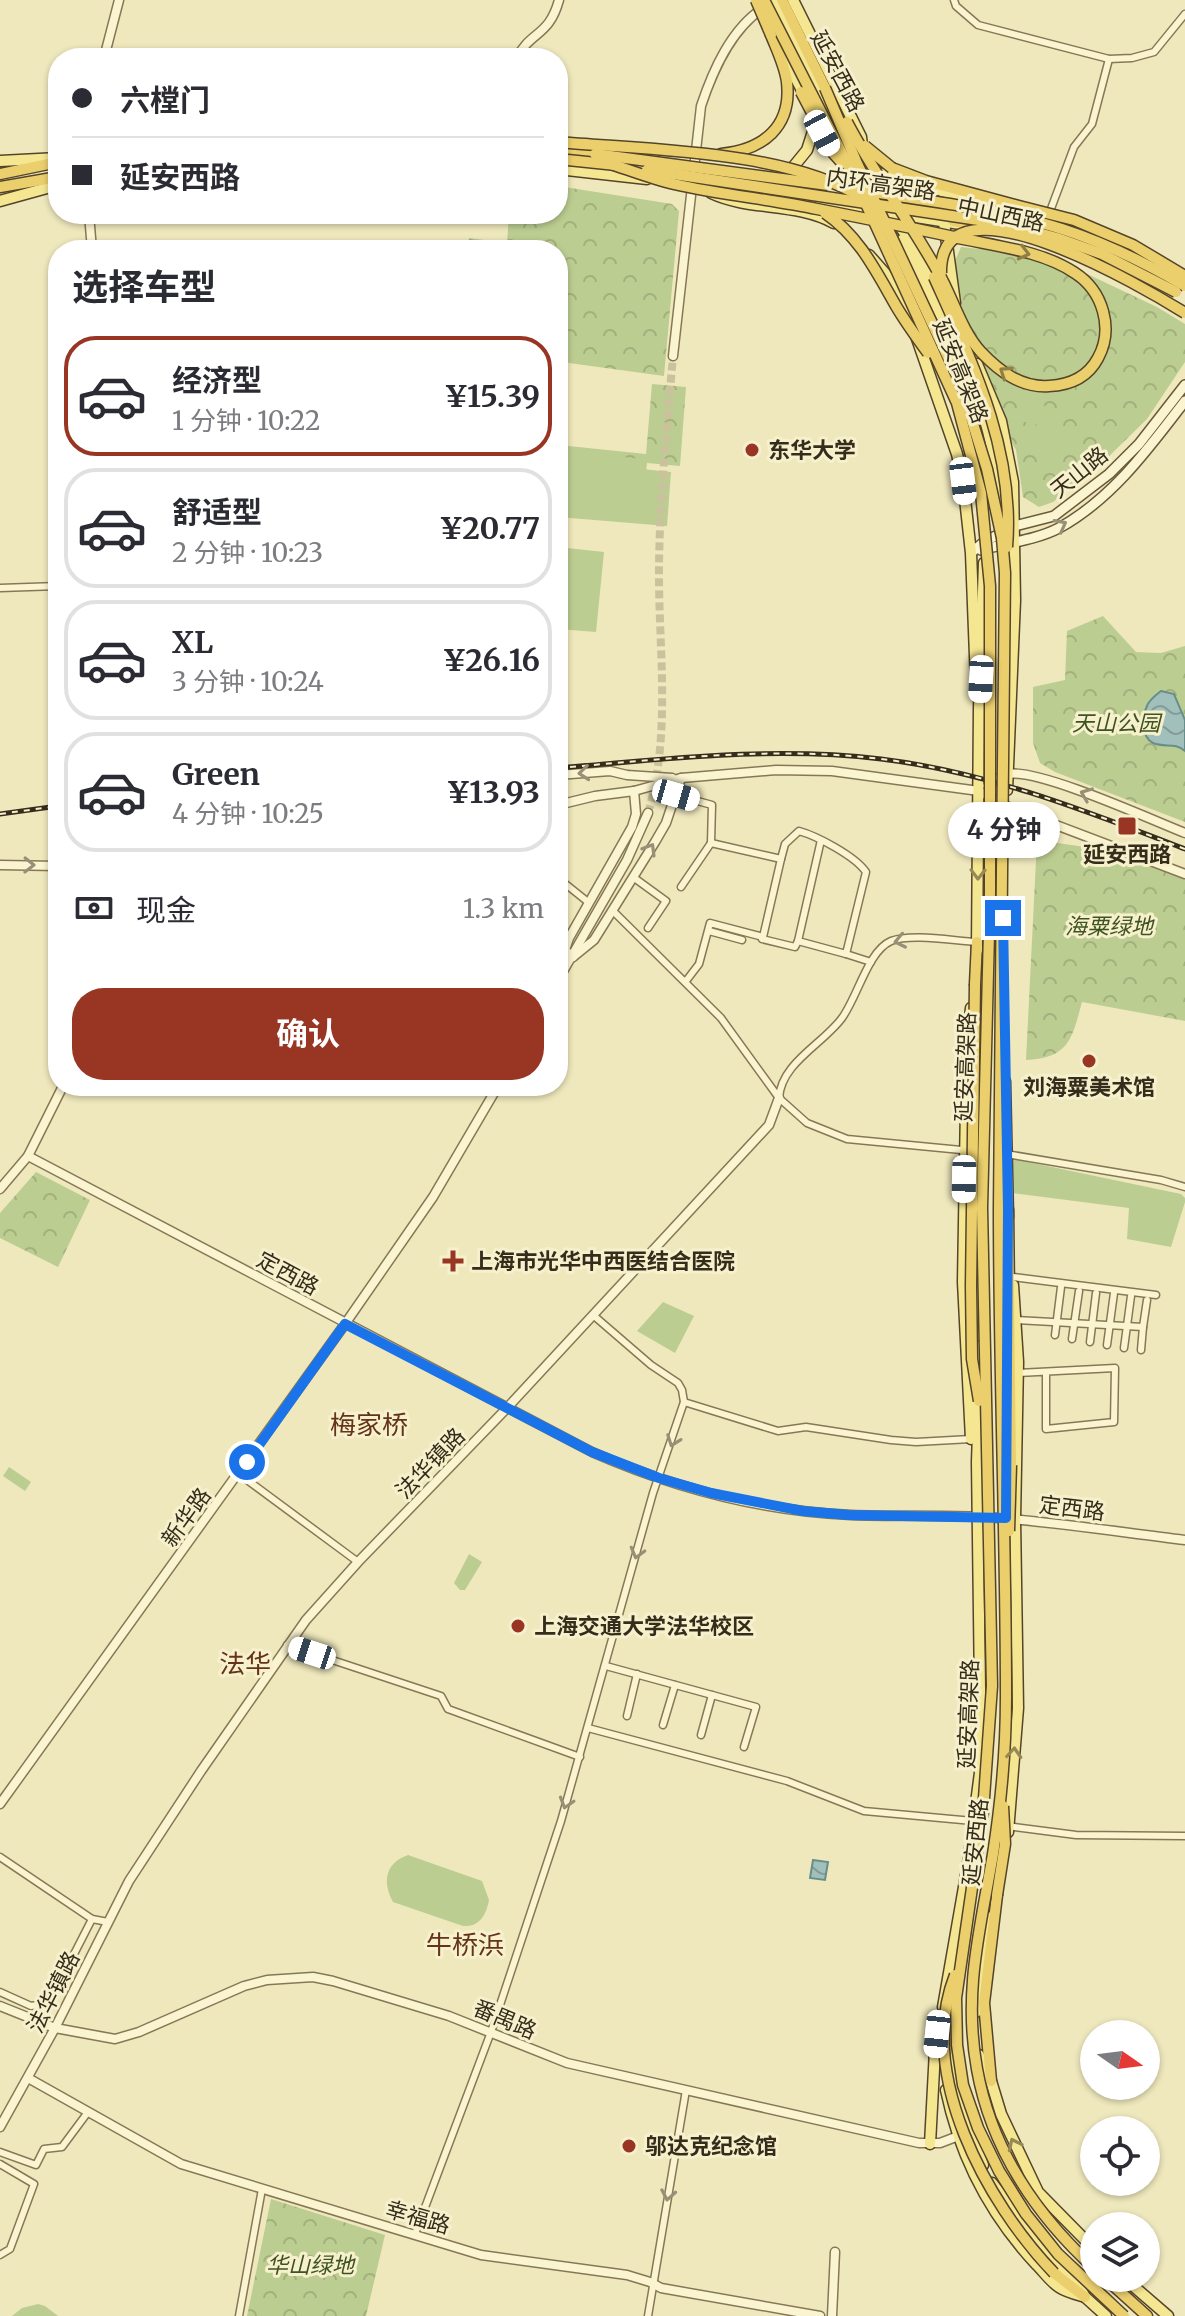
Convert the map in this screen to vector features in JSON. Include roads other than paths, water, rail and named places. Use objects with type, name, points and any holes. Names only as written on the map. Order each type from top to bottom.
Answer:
[{"type":"highway","name":"延安高架路","points":[[778,0],[825,88],[961,385],[987,469],[1002,538],[1005,573],[999,1211],[1006,1702],[993,1849],[974,1948],[970,2022],[978,2075],[993,2127],[1009,2163],[1033,2201],[1080,2255]]},
{"type":"highway","points":[[705,155],[751,150],[771,136],[781,122],[787,80],[759,2]]},
{"type":"highway","name":"延安高架路","points":[[759,2],[851,171],[944,374],[957,403],[981,493],[990,586],[990,893],[982,1208],[992,1686],[983,1812],[956,1957],[957,2045],[963,2085],[978,2128],[999,2171],[1026,2214],[1058,2254],[1124,2316]]},
{"type":"highway","points":[[771,35],[833,153],[851,174],[875,192],[916,212],[1048,243],[1096,262],[1185,311]]},
{"type":"highway","points":[[825,88],[869,151],[892,168],[926,181],[1074,220],[1133,245],[1185,276]]},
{"type":"highway","points":[[611,164],[674,184],[820,209],[859,219],[884,223],[908,228],[920,230],[1031,255],[1074,272],[1085,280],[1106,319],[1106,336],[1101,353],[1085,376],[1060,385],[1035,386],[999,370],[971,338],[919,237],[912,227],[883,183],[858,144],[847,122]]},
{"type":"highway","points":[[568,143],[705,155],[806,172],[835,183],[892,217],[908,234],[932,272],[978,376],[1003,461],[1009,519],[1005,573]]},
{"type":"highway","name":"内环高架路","points":[[568,152],[794,179],[1010,216],[1061,229],[1118,250],[1185,286]]},
{"type":"highway","name":"内环高架路","points":[[568,160],[1005,224],[1102,254],[1185,298]]},
{"type":"highway","points":[[0,174],[48,162]]},
{"type":"highway","points":[[0,188],[48,182]]},
{"type":"highway","points":[[820,209],[845,229],[867,256],[898,309],[944,374]]},
{"type":"highway","points":[[946,303],[940,265],[948,246],[961,234],[991,230]]},
{"type":"highway","points":[[977,942],[972,1359],[985,1430]]},
{"type":"highway","points":[[1003,1581],[1010,1529],[1013,1323],[1008,1209]]},
{"type":"highway","points":[[991,2081],[984,2003],[1005,1844],[1001,1776]]},
{"type":"highway","points":[[956,1957],[946,2012],[946,2051],[953,2100],[982,2175],[1024,2239],[1054,2273],[1085,2297]]},
{"type":"highway","points":[[1120,2292],[1147,2316]]},
{"type":"main road","name":"延安西路","points":[[778,0],[939,313],[977,397],[988,430],[997,480],[1002,539],[1004,697],[1009,729]]},
{"type":"main road","name":"延安西路","points":[[793,0],[861,137],[864,167]]},
{"type":"main road","points":[[759,2],[817,119],[909,285]]},
{"type":"main road","points":[[785,177],[807,150],[817,119]]},
{"type":"main road","name":"中山西路","points":[[568,152],[785,177],[1047,221],[1101,236],[1144,253],[1185,276]]},
{"type":"main road","points":[[0,161],[48,160]]},
{"type":"main road","points":[[864,167],[1047,221]]},
{"type":"main road","name":"中山西路","points":[[568,170],[867,209],[1047,244],[1087,258],[1185,311]]},
{"type":"main road","points":[[0,201],[48,184]]},
{"type":"main road","points":[[693,184],[726,200],[810,213],[830,221],[845,231],[884,272],[905,304],[925,320],[939,313]]},
{"type":"main road","name":"延安西路","points":[[886,212],[909,285],[968,435],[979,475],[984,545],[977,901],[983,1278],[977,1462],[981,1765],[949,2023],[955,2082],[991,2181],[1038,2241],[1077,2283],[1085,2297],[1106,2316]]},
{"type":"main road","name":"延安西路","points":[[886,212],[916,250],[978,366],[1001,421],[1008,449],[1015,526],[1003,901],[1011,1519],[1004,1679],[1004,1825]]},
{"type":"main road","points":[[944,222],[957,311],[966,343]]},
{"type":"main road","name":"延安西路","points":[[905,304],[960,468],[971,553],[974,666],[979,708]]},
{"type":"main road","name":"延安西路","points":[[977,397],[978,366]]},
{"type":"main road","points":[[938,402],[944,374]]},
{"type":"main road","name":"天山路","points":[[1002,539],[1015,526],[1054,516],[1109,474],[1139,444],[1185,385]]},
{"type":"main road","points":[[971,553],[1002,539],[1016,541],[1056,529],[1088,509],[1142,458],[1185,401]]},
{"type":"main road","points":[[977,901],[1003,901]]},
{"type":"main road","name":"延安西路","points":[[977,942],[967,1047],[963,1282],[971,1439],[977,1462]]},
{"type":"main road","points":[[1008,1209],[1018,1373],[1011,1519],[1018,1708],[1004,1825],[989,2002],[991,2081],[1001,2114],[1038,2192],[1080,2235]]},
{"type":"main road","points":[[1004,1679],[1017,1645]]},
{"type":"main road","name":"延安西路","points":[[956,1957],[942,2016],[940,2059],[953,2125],[974,2177],[1020,2246],[1059,2287],[1085,2297]]},
{"type":"main road","points":[[930,2144],[935,2050],[942,2016]]},
{"type":"main road","points":[[1140,2292],[1168,2316]]},
{"type":"street","points":[[107,48],[119,0]]},
{"type":"street","points":[[522,48],[543,32],[554,17],[559,0]]},
{"type":"street","points":[[673,356],[701,106],[708,85],[759,2],[778,0]]},
{"type":"street","points":[[954,0],[956,6],[978,25],[1109,59],[1132,58],[1154,52],[1185,14]]},
{"type":"street","points":[[1047,221],[1074,147],[1092,124],[1109,59]]},
{"type":"street","points":[[0,588],[48,586]]},
{"type":"street","points":[[568,774],[610,771],[681,778],[776,770],[832,771],[979,791],[1006,806],[1185,874]]},
{"type":"street","points":[[979,791],[1008,774],[1060,784],[1185,833]]},
{"type":"street","points":[[568,803],[634,791],[681,778]]},
{"type":"street","points":[[573,957],[590,945],[613,911],[666,823],[681,778]]},
{"type":"street","points":[[568,941],[632,827],[636,814],[634,791]]},
{"type":"street","points":[[676,795],[712,805],[711,843],[681,887]]},
{"type":"street","points":[[568,965],[627,860],[648,813]]},
{"type":"street","points":[[763,937],[785,844],[799,831],[821,840],[866,872],[846,954]]},
{"type":"street","points":[[686,981],[699,964],[710,923],[795,947],[821,840]]},
{"type":"street","points":[[711,843],[781,859]]},
{"type":"street","points":[[0,865],[48,866]]},
{"type":"street","points":[[633,877],[666,901],[648,928]]},
{"type":"street","points":[[568,886],[588,902]]},
{"type":"street","points":[[613,911],[686,981],[737,1037],[779,1098],[807,1123],[847,1139],[982,1152]]},
{"type":"street","points":[[709,931],[742,940]]},
{"type":"street","name":"法华镇路","points":[[0,2127],[55,2028],[129,1881],[287,1645],[358,1562],[507,1408],[769,1125],[782,1081],[842,1018],[879,949],[904,938],[977,942]]},
{"type":"street","points":[[798,941],[871,962]]},
{"type":"street","points":[[568,953],[573,957]]},
{"type":"street","points":[[0,1189],[28,1156],[58,1096]]},
{"type":"street","name":"新华路","points":[[0,1804],[345,1324],[433,1197],[492,1096]]},
{"type":"street","points":[[1006,1154],[1161,1180],[1185,1187]]},
{"type":"street","name":"定西路","points":[[28,1156],[592,1452],[659,1478],[736,1499],[803,1511],[1011,1519],[1185,1540]]},
{"type":"street","points":[[1013,1277],[1156,1295]]},
{"type":"street","points":[[1055,1335],[1061,1287]]},
{"type":"street","points":[[1072,1339],[1079,1291]]},
{"type":"street","points":[[1090,1342],[1096,1293]]},
{"type":"street","points":[[1107,1345],[1114,1293]]},
{"type":"street","points":[[1124,1348],[1131,1296]]},
{"type":"street","points":[[1141,1350],[1147,1300]]},
{"type":"street","points":[[415,2234],[491,2032],[580,1757],[659,1478],[684,1402],[678,1383],[651,1365],[593,1315]]},
{"type":"street","points":[[1013,1323],[1057,1320],[1143,1327]]},
{"type":"street","points":[[1018,1373],[1115,1368],[1114,1426],[1046,1429],[1046,1372]]},
{"type":"street","points":[[684,1402],[778,1431],[806,1427],[916,1442],[971,1439]]},
{"type":"street","points":[[239,1474],[358,1562]]},
{"type":"street","points":[[287,1645],[441,1696],[448,1709],[580,1757]]},
{"type":"street","points":[[606,1666],[756,1707],[744,1747]]},
{"type":"street","points":[[627,1716],[637,1674]]},
{"type":"street","points":[[663,1725],[675,1685]]},
{"type":"street","points":[[701,1735],[712,1695]]},
{"type":"street","points":[[588,1728],[787,1781],[864,1811],[973,1821]]},
{"type":"street","points":[[1004,1825],[1065,1834],[1185,1836]]},
{"type":"street","points":[[0,1857],[92,1919],[108,1922]]},
{"type":"street","points":[[0,1992],[31,2006],[49,2003],[92,1919]]},
{"type":"street","name":"番禺路","points":[[0,2006],[55,2028],[103,2037],[125,2037],[244,1986],[267,1980],[313,1977],[419,2007],[555,2059],[815,2121],[930,2144],[958,2137],[1001,2114]]},
{"type":"street","points":[[59,1983],[74,1991]]},
{"type":"street","points":[[16,2012],[21,2001]]},
{"type":"street","name":"幸福路","points":[[28,2078],[174,2162],[481,2255],[604,2271],[645,2280],[661,2288],[820,2316]]},
{"type":"street","points":[[648,2316],[686,2090]]},
{"type":"street","points":[[0,2152],[36,2165],[44,2149],[62,2147],[88,2112]]},
{"type":"street","points":[[0,2164],[34,2184],[10,2249],[0,2255]]},
{"type":"street","points":[[239,2316],[262,2189]]},
{"type":"street","points":[[832,2316],[835,2252]]},
{"type":"water","points":[[1161,691],[1174,694],[1185,720],[1185,751],[1153,743],[1146,736],[1145,711],[1149,702]]},
{"type":"water","points":[[813,1860],[828,1862],[825,1880],[810,1878]]},
{"type":"tunnel","points":[[648,813],[660,752],[662,721],[660,538],[673,356]]},
{"type":"railway","points":[[568,767],[760,754],[881,759],[998,783],[1074,807],[1185,849]]},
{"type":"railway","points":[[0,814],[48,807]]},
{"type":"place","name":"东华大学","points":[[752,450]]},
{"type":"place","name":"延安西路","points":[[1127,826]]},
{"type":"place","name":"刘海粟美术馆","points":[[1089,1061]]},
{"type":"place","name":"上海市光华中西医结合医院","points":[[453,1261]]},
{"type":"place","name":"上海交通大学法华校区","points":[[518,1626]]},
{"type":"place","name":"邬达克纪念馆","points":[[629,2146]]},
{"type":"district","name":"梅家桥","points":[[369,1424]]},
{"type":"district","name":"法华","points":[[245,1663]]},
{"type":"district","name":"牛桥浜","points":[[465,1944]]},
{"type":"park label","name":"天山公园","points":[[1116,723]]},
{"type":"park label","name":"海粟绿地","points":[[1109,926]]},
{"type":"park label","name":"华山绿地","points":[[310,2265]]}]
